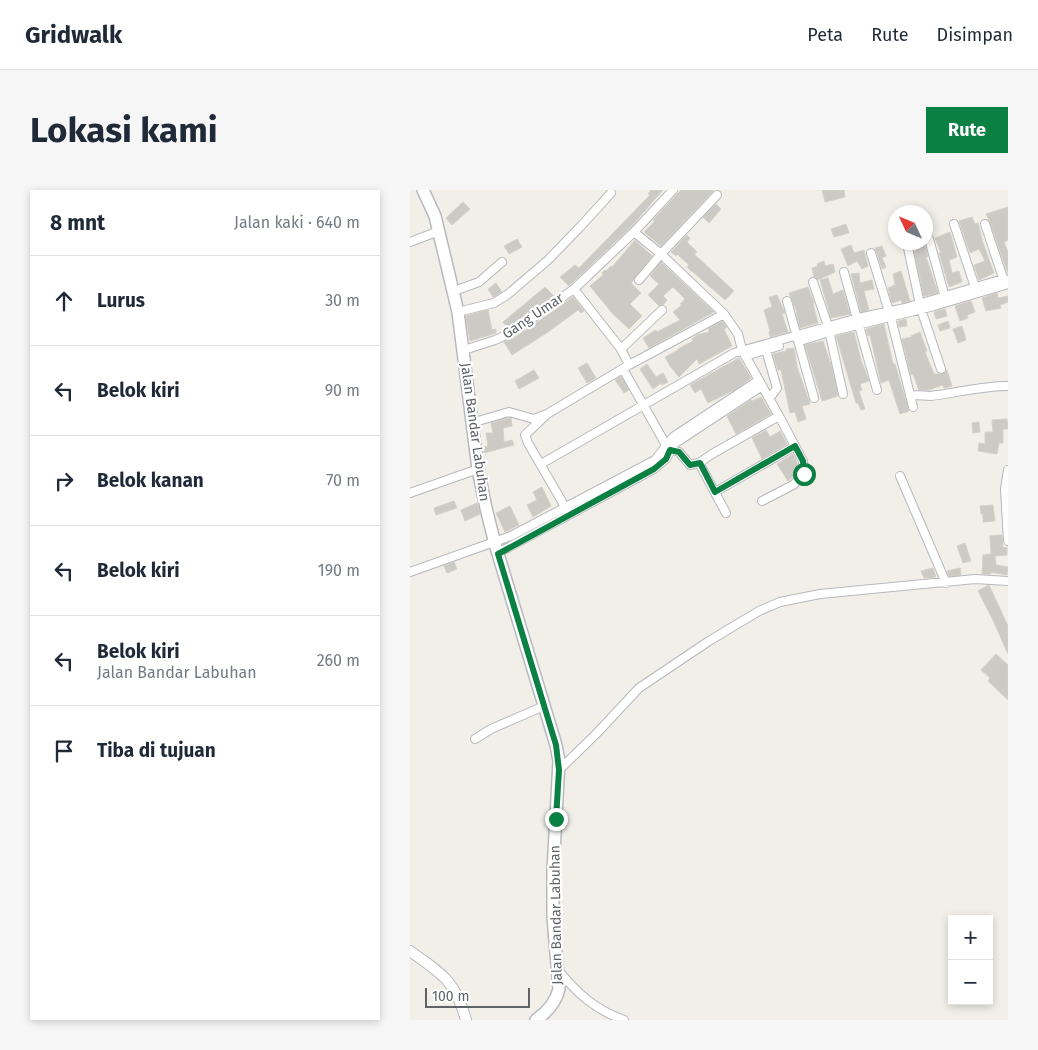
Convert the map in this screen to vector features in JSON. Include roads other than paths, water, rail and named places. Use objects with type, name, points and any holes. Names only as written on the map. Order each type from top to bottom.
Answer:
[{"type":"main road","name":"Jalan Bandar Labuhan","points":[[424,190],[435,216],[454,291],[464,350],[471,423],[478,469],[495,542],[556,745],[559,770],[553,871],[553,917],[559,988],[556,999],[546,1012],[536,1020]]},
{"type":"street","name":"Gang Umar","points":[[464,350],[511,333],[574,289],[634,232],[674,190]]},
{"type":"street","points":[[458,312],[494,303],[506,295],[547,261],[611,193]]},
{"type":"street","points":[[639,280],[717,195]]},
{"type":"street","points":[[954,224],[976,291]]},
{"type":"street","points":[[744,353],[766,350],[829,329],[890,315],[1006,282],[985,224]]},
{"type":"street","points":[[410,242],[439,231]]},
{"type":"street","points":[[634,232],[661,254],[724,314],[738,334],[744,353],[803,461],[804,474],[793,485],[762,501]]},
{"type":"street","points":[[908,250],[921,306],[941,369]]},
{"type":"street","points":[[932,250],[945,299]]},
{"type":"street","points":[[871,253],[890,315],[913,407]]},
{"type":"street","points":[[454,291],[476,284],[502,262]]},
{"type":"street","points":[[844,272],[877,390]]},
{"type":"street","points":[[813,282],[829,329],[843,394]]},
{"type":"street","points":[[574,289],[621,349],[626,367],[643,404],[668,447],[679,452],[690,465],[700,463],[712,454],[779,416]]},
{"type":"street","points":[[786,301],[814,398]]},
{"type":"street","points":[[621,349],[662,310]]},
{"type":"street","points":[[471,423],[509,412],[534,419],[546,414],[626,367],[724,314]]},
{"type":"street","points":[[541,464],[726,358],[797,339]]},
{"type":"street","points":[[766,350],[777,388],[768,397]]},
{"type":"street","points":[[498,554],[531,530],[654,469],[666,459],[668,447],[675,440],[761,383]]},
{"type":"street","points":[[910,396],[918,394],[928,396],[1008,386]]},
{"type":"street","points":[[546,414],[542,421],[525,435],[567,511]]},
{"type":"street","points":[[715,492],[795,446]]},
{"type":"street","points":[[700,463],[726,513]]},
{"type":"street","points":[[410,493],[478,469]]},
{"type":"street","points":[[1008,470],[1005,490],[1008,541]]},
{"type":"street","points":[[900,476],[946,583]]},
{"type":"street","points":[[410,572],[531,530]]},
{"type":"street","points":[[559,770],[639,688],[709,641],[759,611],[780,602],[820,594],[976,579],[1008,581]]},
{"type":"street","points":[[475,739],[544,706]]},
{"type":"street","points":[[410,951],[449,981],[459,996],[466,1020]]},
{"type":"street","points":[[557,968],[572,987],[588,1002],[600,1010],[624,1020]]}]
